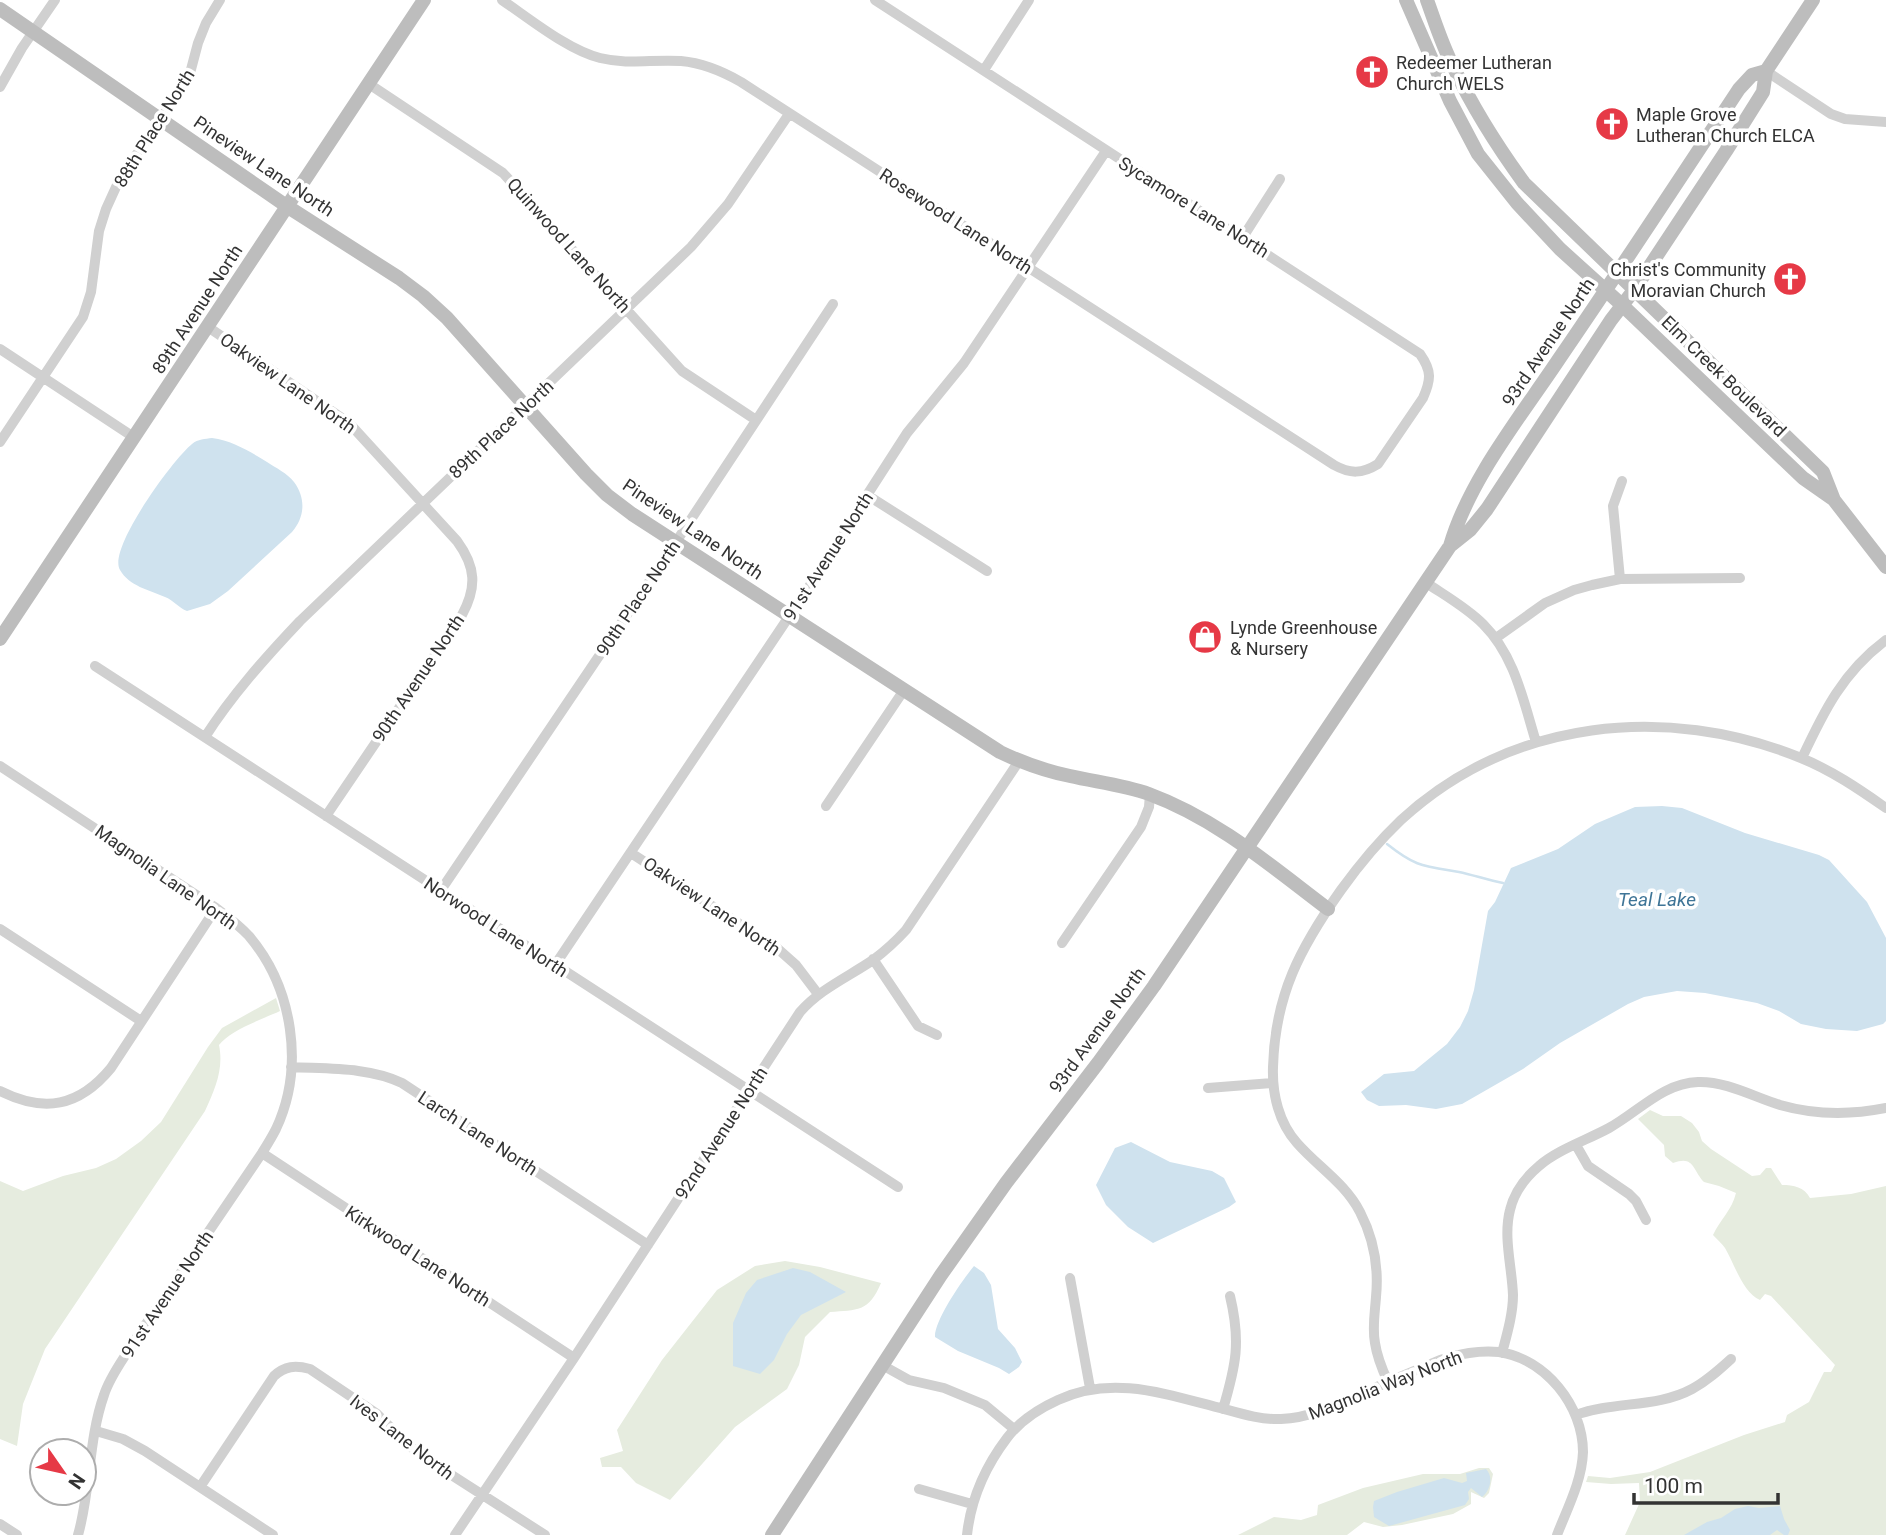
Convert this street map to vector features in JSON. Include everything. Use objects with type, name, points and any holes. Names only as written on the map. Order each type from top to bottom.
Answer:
[{"type":"street","points":[[0,87],[55,0]]},
{"type":"street","name":"88th Place North","points":[[0,442],[76,328],[88,305],[94,279],[99,231],[116,187],[190,77],[198,43],[220,0]]},
{"type":"street","name":"89th Avenue North","points":[[0,639],[424,0]]},
{"type":"street","name":"Rosewood Lane North","points":[[502,0],[570,45],[596,57],[633,63],[678,61],[700,64],[741,82],[1342,470],[1353,473],[1367,471],[1378,464],[1389,450]]},
{"type":"street","name":"Sycamore Lane North","points":[[874,0],[1420,354],[1427,363],[1430,375],[1428,387],[1389,450]]},
{"type":"street","points":[[984,70],[1029,0]]},
{"type":"street","name":"Elm Creek Boulevard","points":[[1406,0],[1450,101],[1478,154],[1517,202],[1560,249],[1803,478],[1834,500]]},
{"type":"street","name":"Elm Creek Boulevard","points":[[1427,0],[1451,64],[1497,145],[1524,183],[1823,472],[1834,500],[1886,567]]},
{"type":"street","name":"93rd Avenue North","points":[[772,1535],[964,1242],[1148,995],[1450,546],[1471,530],[1487,509],[1726,151],[1763,92],[1766,71],[1813,0]]},
{"type":"street","name":"Pineview Lane North","points":[[0,9],[423,296],[447,318],[586,474],[632,514],[978,738],[1019,761],[1060,774],[1150,794],[1208,821],[1328,909]]},
{"type":"street","points":[[1766,71],[1831,114],[1845,119],[1886,122]]},
{"type":"street","name":"93rd Avenue North","points":[[1450,546],[1456,522],[1493,458],[1738,89],[1752,75],[1766,71]]},
{"type":"street","name":"Quinwood Lane North","points":[[369,84],[503,173],[682,371],[756,420]]},
{"type":"street","name":"89th Place North","points":[[205,737],[237,691],[300,621],[685,253],[716,219],[750,174],[789,114]]},
{"type":"street","name":"91st Avenue North","points":[[555,965],[841,539],[907,433],[951,381],[1106,151]]},
{"type":"street","points":[[1243,237],[1280,179]]},
{"type":"street","name":"90th Place North","points":[[441,890],[833,304]]},
{"type":"street","name":"Oakview Lane North","points":[[208,327],[349,423],[423,503]]},
{"type":"street","points":[[0,349],[135,438]]},
{"type":"street","points":[[1620,579],[1613,506],[1622,481]]},
{"type":"street","points":[[867,495],[987,571]]},
{"type":"street","name":"90th Avenue North","points":[[326,816],[468,603],[472,589],[470,563],[457,541],[423,503]]},
{"type":"street","points":[[1496,638],[1545,603],[1574,590],[1620,579],[1740,578]]},
{"type":"street","points":[[1425,582],[1474,616],[1496,638],[1516,676],[1536,742]]},
{"type":"street","points":[[1802,758],[1830,701],[1844,680],[1886,640]]},
{"type":"street","name":"Norwood Lane North","points":[[95,666],[898,1187]]},
{"type":"street","points":[[826,806],[904,690]]},
{"type":"street","points":[[1388,1382],[1374,1343],[1377,1274],[1375,1251],[1368,1229],[1359,1209],[1345,1190],[1296,1142],[1285,1126],[1273,1083],[1276,1030],[1293,969],[1328,909],[1373,849],[1425,800],[1478,767],[1536,742],[1604,728],[1685,728],[1725,734],[1764,745],[1802,758],[1855,786],[1886,808]]},
{"type":"street","name":"92nd Avenue North","points":[[455,1535],[800,1012],[818,994],[892,945],[906,930],[1019,761]]},
{"type":"street","name":"Magnolia Lane North","points":[[0,766],[216,908],[249,936],[265,958],[284,997],[291,1067]]},
{"type":"street","points":[[1062,943],[1141,827],[1149,807],[1150,794]]},
{"type":"street","name":"Oakview Lane North","points":[[631,853],[778,949],[796,965],[818,994]]},
{"type":"street","points":[[0,1091],[20,1100],[55,1104],[86,1092],[100,1082],[216,908]]},
{"type":"street","points":[[0,929],[141,1021]]},
{"type":"street","points":[[873,959],[918,1026],[937,1035]]},
{"type":"street","name":"91st Avenue North","points":[[78,1535],[104,1394],[116,1371],[276,1129],[288,1089],[291,1067]]},
{"type":"street","name":"Larch Lane North","points":[[291,1067],[374,1073],[401,1083],[648,1245]]},
{"type":"street","points":[[1208,1087],[1273,1083]]},
{"type":"street","points":[[1502,1353],[1513,1299],[1507,1226],[1510,1208],[1517,1192],[1540,1164],[1613,1125],[1669,1089],[1683,1084],[1715,1083],[1782,1105],[1812,1111],[1842,1113],[1886,1108]]},
{"type":"street","points":[[1576,1145],[1588,1166],[1636,1201],[1646,1220]]},
{"type":"street","name":"Kirkwood Lane North","points":[[262,1153],[573,1358]]},
{"type":"street","points":[[1070,1278],[1090,1388]]},
{"type":"street","points":[[1223,1409],[1237,1352],[1237,1330],[1230,1296]]},
{"type":"street","name":"Magnolia Way North","points":[[967,1535],[972,1504],[983,1476],[1014,1429],[1046,1405],[1090,1388],[1151,1391],[1261,1418],[1282,1419],[1324,1410],[1460,1354],[1480,1351],[1502,1353],[1527,1362],[1543,1372],[1565,1395],[1576,1415]]},
{"type":"street","points":[[1557,1535],[1582,1463],[1582,1444],[1576,1415],[1610,1406],[1672,1397],[1692,1389],[1731,1359]]},
{"type":"street","points":[[882,1365],[909,1380],[944,1388],[985,1405],[1014,1429]]},
{"type":"street","name":"Ives Lane North","points":[[200,1487],[274,1376],[294,1366],[310,1369],[360,1402],[425,1458],[545,1535]]},
{"type":"street","points":[[96,1431],[133,1444],[273,1535]]},
{"type":"street","points":[[919,1489],[972,1504]]},
{"type":"street","points":[[0,1524],[17,1535]]},
{"type":"shaded area","points":[[276,998],[280,1011],[239,1030],[219,1045],[219,1071],[205,1111],[45,1349],[23,1404],[17,1446],[0,1439],[0,1181],[23,1191],[116,1159],[161,1122],[222,1028]]},
{"type":"shaded area","points":[[1650,1110],[1663,1116],[1681,1116],[1692,1123],[1702,1141],[1711,1149],[1752,1176],[1760,1175],[1766,1168],[1771,1168],[1782,1185],[1798,1187],[1810,1198],[1851,1194],[1886,1186],[1886,1535],[1625,1535],[1640,1502],[1639,1483],[1586,1482],[1588,1476],[1610,1478],[1650,1472],[1785,1422],[1787,1415],[1809,1402],[1824,1372],[1831,1372],[1835,1365],[1771,1296],[1765,1294],[1760,1300],[1749,1291],[1725,1248],[1713,1235],[1732,1205],[1736,1193],[1704,1182],[1689,1162],[1673,1163],[1665,1156],[1664,1145],[1638,1119]]},
{"type":"shaded area","points":[[785,1261],[881,1283],[867,1304],[855,1310],[830,1312],[805,1337],[799,1365],[787,1389],[735,1427],[670,1500],[636,1483],[621,1467],[602,1467],[600,1458],[623,1451],[617,1430],[662,1360],[717,1290],[755,1266]]},
{"type":"shaded area","points":[[1489,1468],[1493,1474],[1489,1493],[1484,1498],[1471,1492],[1471,1504],[1453,1514],[1383,1527],[1364,1522],[1347,1535],[1238,1535],[1274,1517],[1301,1520],[1317,1515],[1318,1505],[1363,1488],[1423,1474],[1460,1474]]},
{"type":"water","points":[[212,438],[241,447],[288,476],[301,494],[302,514],[292,532],[228,591],[210,604],[187,611],[168,598],[129,580],[120,570],[119,559],[132,525],[171,467],[194,442]]},
{"type":"water","name":"Teal Lake","points":[[1635,807],[1682,808],[1745,833],[1829,860],[1867,902],[1886,938],[1886,1021],[1857,1031],[1826,1029],[1801,1024],[1779,1011],[1757,1003],[1705,993],[1677,991],[1644,997],[1628,1004],[1462,1104],[1436,1109],[1406,1105],[1379,1106],[1367,1100],[1361,1092],[1384,1074],[1414,1071],[1447,1044],[1460,1027],[1474,990],[1488,911],[1511,868],[1558,849],[1595,824]]},
{"type":"water","points":[[1131,1142],[1170,1162],[1212,1171],[1224,1178],[1236,1202],[1153,1243],[1128,1227],[1106,1205],[1096,1185],[1115,1148]]},
{"type":"water","points":[[974,1266],[984,1273],[991,1285],[998,1329],[1015,1348],[1022,1362],[1009,1374],[958,1351],[935,1337],[944,1311]]},
{"type":"water","points":[[793,1268],[810,1272],[846,1292],[801,1315],[787,1334],[774,1360],[760,1374],[733,1366],[733,1323],[746,1293],[757,1280]]},
{"type":"water","points":[[1486,1469],[1490,1480],[1487,1491],[1482,1497],[1471,1488],[1465,1505],[1389,1526],[1374,1517],[1374,1501],[1444,1478],[1462,1483],[1467,1481],[1466,1473]]},
{"type":"water","points":[[1748,1506],[1780,1506],[1790,1530],[1788,1535],[1777,1530],[1770,1535],[1684,1535],[1735,1509]]},
{"type":"waterway","points":[[1387,844],[1420,864],[1503,883]]},
{"type":"place","name":"Redeemer Lutheran Church WELS","points":[[1372,72]]},
{"type":"place","name":"Maple Grove Lutheran Church ELCA","points":[[1612,124]]},
{"type":"place","name":"Christ's Community Moravian Church","points":[[1790,279]]},
{"type":"place","name":"Lynde Greenhouse & Nursery","points":[[1205,637]]}]
